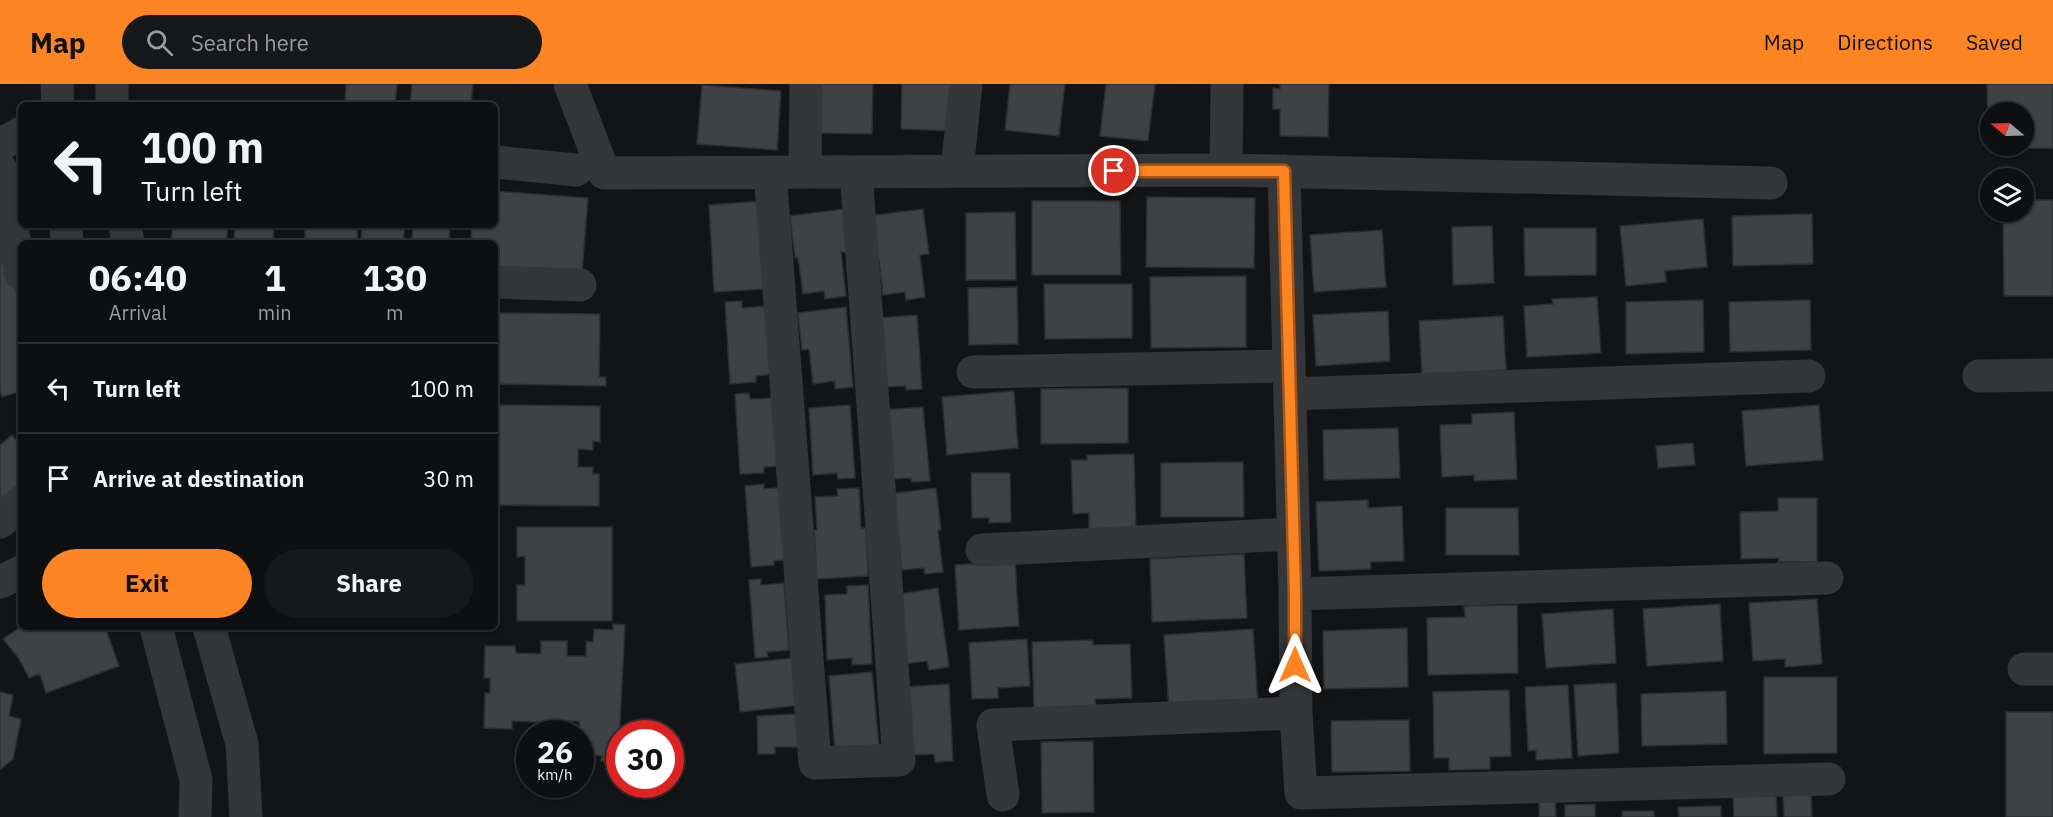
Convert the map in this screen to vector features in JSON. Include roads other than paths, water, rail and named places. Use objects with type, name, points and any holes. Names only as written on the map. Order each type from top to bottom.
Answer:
[{"type":"street","points":[[57,84],[58,102]]},
{"type":"street","points":[[112,84],[112,102]]},
{"type":"street","points":[[570,84],[604,173],[1226,170],[1771,183]]},
{"type":"street","points":[[804,172],[806,84]]},
{"type":"street","points":[[957,171],[966,84]]},
{"type":"street","points":[[1226,170],[1227,84]]},
{"type":"street","points":[[0,145],[18,135]]},
{"type":"street","points":[[498,162],[576,170]]},
{"type":"street","points":[[0,168],[18,259]]},
{"type":"street","points":[[1284,171],[1296,713],[1301,793],[1828,778]]},
{"type":"street","points":[[770,172],[815,763],[899,760],[856,172]]},
{"type":"street","points":[[498,282],[580,285]]},
{"type":"street","points":[[973,372],[1289,380],[1809,376]]},
{"type":"street","points":[[1979,376],[2053,375]]},
{"type":"street","points":[[0,522],[18,505]]},
{"type":"street","points":[[982,550],[1293,534]]},
{"type":"street","points":[[0,582],[18,573]]},
{"type":"street","points":[[1295,594],[1827,578]]},
{"type":"street","points":[[157,630],[196,780],[195,817]]},
{"type":"street","points":[[210,630],[242,744],[246,817]]},
{"type":"street","points":[[1003,795],[993,725],[1296,713]]}]
